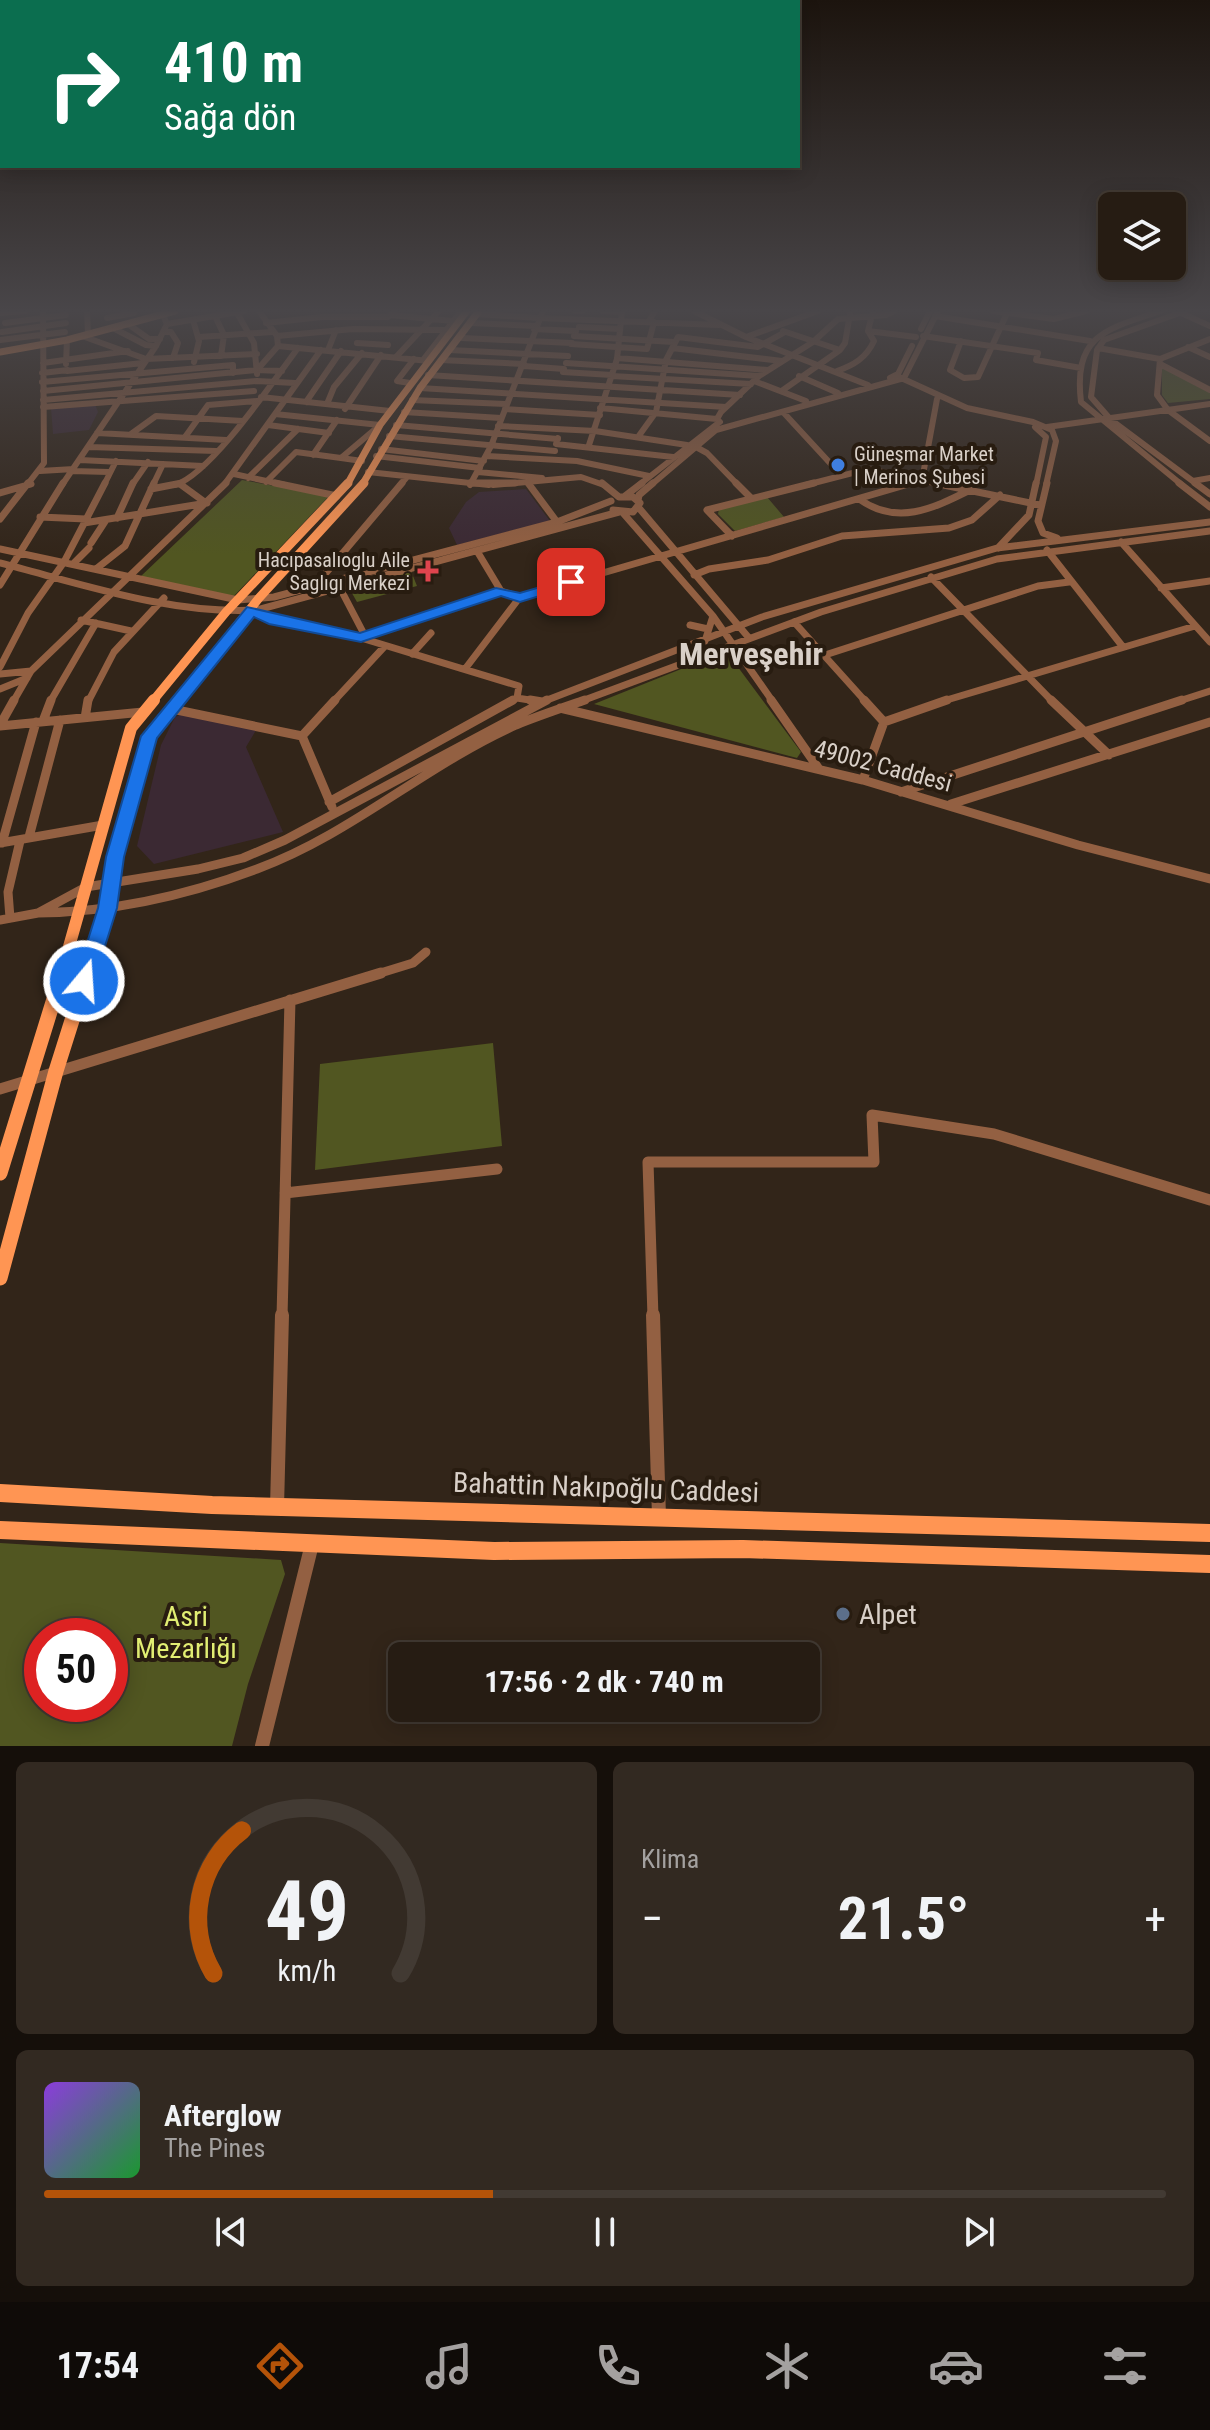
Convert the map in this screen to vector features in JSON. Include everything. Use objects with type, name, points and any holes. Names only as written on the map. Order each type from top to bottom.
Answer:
[{"type":"main road","points":[[0,1278],[56,1071],[108,908],[115,857],[149,736],[256,606],[363,484],[365,466],[380,425],[408,392]]},
{"type":"main road","points":[[0,1173],[80,913],[131,728],[226,612],[379,452],[412,400],[414,392]]},
{"type":"main road","name":"Bahattin Nakıpoğlu Caddesi","points":[[4,1491],[277,1507],[1210,1533]]},
{"type":"main road","points":[[0,1530],[494,1551],[743,1549],[1210,1564]]},
{"type":"street","points":[[0,519],[31,484],[44,463],[43,392]]},
{"type":"street","points":[[43,399],[77,392]]},
{"type":"street","points":[[43,399],[119,392]]},
{"type":"street","points":[[0,585],[40,517],[125,392]]},
{"type":"street","points":[[43,399],[118,400],[232,392]]},
{"type":"street","points":[[255,392],[259,399]]},
{"type":"street","points":[[151,489],[180,484],[203,466],[264,392]]},
{"type":"street","points":[[0,726],[29,675],[81,620],[234,474],[289,392]]},
{"type":"street","points":[[306,402],[313,392]]},
{"type":"street","points":[[327,404],[332,392]]},
{"type":"street","points":[[313,455],[356,392]]},
{"type":"street","points":[[506,392],[726,407]]},
{"type":"street","points":[[589,445],[606,392]]},
{"type":"street","points":[[638,437],[656,412],[660,392]]},
{"type":"street","points":[[707,392],[740,395]]},
{"type":"street","points":[[256,606],[600,508],[622,496],[718,421],[726,407],[743,392]]},
{"type":"street","points":[[788,392],[806,401]]},
{"type":"street","points":[[639,504],[639,495],[716,430],[850,392]]},
{"type":"street","points":[[925,392],[970,414],[1045,429],[1098,420],[1109,422],[1210,494]]},
{"type":"street","points":[[932,392],[967,408],[1045,429],[1056,441],[1040,505],[1040,529],[1049,537],[1062,539]]},
{"type":"street","points":[[1079,392],[1086,408],[1098,420]]},
{"type":"street","points":[[1092,392],[1091,397],[1109,422],[1207,504],[1203,517],[1190,524]]},
{"type":"street","points":[[1157,392],[1168,410],[1210,441]]},
{"type":"street","points":[[470,485],[491,446],[512,393]]},
{"type":"street","points":[[412,400],[553,412],[656,412],[718,421],[838,393]]},
{"type":"street","points":[[553,412],[558,396]]},
{"type":"street","points":[[185,437],[208,405],[259,399],[390,411]]},
{"type":"street","points":[[922,480],[937,399]]},
{"type":"street","points":[[1078,423],[1109,422],[1140,414],[1210,404]]},
{"type":"street","points":[[1078,423],[1086,408]]},
{"type":"street","points":[[404,412],[501,418]]},
{"type":"street","points":[[783,412],[841,475]]},
{"type":"street","points":[[275,414],[380,425]]},
{"type":"street","points":[[131,434],[152,417],[243,421]]},
{"type":"street","points":[[268,425],[329,433]]},
{"type":"street","points":[[341,458],[380,425]]},
{"type":"street","points":[[396,425],[497,430],[563,428],[687,445]]},
{"type":"street","points":[[563,428],[556,444],[589,445],[673,457]]},
{"type":"street","points":[[248,478],[298,429]]},
{"type":"street","points":[[997,548],[1026,521],[1045,444],[1045,429]]},
{"type":"street","points":[[497,430],[558,439]]},
{"type":"street","points":[[97,433],[226,440]]},
{"type":"street","points":[[389,436],[555,451]]},
{"type":"street","points":[[643,451],[652,438]]},
{"type":"street","points":[[89,447],[216,451]]},
{"type":"street","points":[[696,447],[707,453],[750,497]]},
{"type":"street","points":[[266,482],[296,452],[341,458],[407,477],[470,485],[578,477],[603,465],[623,449]]},
{"type":"street","points":[[379,452],[482,464],[549,481]]},
{"type":"street","points":[[80,460],[203,466]]},
{"type":"street","points":[[0,667],[28,613],[64,562],[116,461]]},
{"type":"street","points":[[482,464],[577,461],[649,476]]},
{"type":"street","points":[[577,461],[578,477]]},
{"type":"street","points":[[117,518],[131,486],[148,462]]},
{"type":"street","points":[[96,569],[125,546],[163,464]]},
{"type":"street","points":[[732,536],[707,510],[868,469],[1040,505]]},
{"type":"street","points":[[40,471],[109,472]]},
{"type":"street","points":[[234,474],[337,496]]},
{"type":"street","points":[[314,587],[407,477]]},
{"type":"street","points":[[578,477],[601,482],[639,504],[675,552],[749,638]]},
{"type":"street","points":[[1193,481],[1210,478]]},
{"type":"street","points":[[362,636],[501,591],[520,597],[922,480]]},
{"type":"street","points":[[528,483],[557,522]]},
{"type":"street","points":[[0,493],[31,484]]},
{"type":"street","points":[[180,484],[207,503]]},
{"type":"street","points":[[859,499],[876,512],[897,517],[924,512],[970,490]]},
{"type":"street","points":[[694,575],[709,569],[768,560],[842,536],[949,528],[972,520],[1000,495]]},
{"type":"street","points":[[611,501],[610,506],[621,513],[661,555],[713,616],[819,769]]},
{"type":"street","points":[[40,517],[106,520],[207,503]]},
{"type":"street","points":[[0,563],[112,592],[226,612],[340,588],[621,513],[639,504]]},
{"type":"street","points":[[74,563],[90,546],[106,520]]},
{"type":"street","points":[[38,913],[86,887],[243,858],[335,813],[542,702],[762,617],[997,548],[1210,522]]},
{"type":"street","points":[[60,720],[8,892],[5,919],[38,913],[80,913],[108,908],[201,887],[258,869],[305,847],[505,731],[559,707],[730,644],[931,577],[997,559],[1047,550],[1208,532]]},
{"type":"street","points":[[1121,542],[1210,642]]},
{"type":"street","points":[[0,549],[238,600],[256,606],[269,620],[362,636],[384,647],[519,686],[517,698],[329,802]]},
{"type":"street","points":[[1047,550],[1069,582],[1123,647]]},
{"type":"street","points":[[477,551],[501,591]]},
{"type":"street","points":[[931,577],[962,612],[1109,755]]},
{"type":"street","points":[[1161,588],[1210,581]]},
{"type":"street","points":[[825,655],[1038,586],[1069,582]]},
{"type":"street","points":[[85,718],[103,670],[131,631],[175,587]]},
{"type":"street","points":[[340,588],[362,636]]},
{"type":"street","points":[[465,669],[520,597]]},
{"type":"street","points":[[726,613],[762,617]]},
{"type":"street","points":[[705,641],[713,616]]},
{"type":"street","points":[[81,620],[131,631]]},
{"type":"street","points":[[794,622],[884,722]]},
{"type":"street","points":[[96,623],[40,721],[1,843],[103,825]]},
{"type":"street","points":[[690,625],[708,629]]},
{"type":"street","points":[[884,722],[1025,675],[1195,626]]},
{"type":"street","points":[[412,654],[431,633]]},
{"type":"street","points":[[302,736],[384,647]]},
{"type":"street","points":[[0,674],[29,675]]},
{"type":"street","points":[[0,689],[29,675]]},
{"type":"street","points":[[901,792],[1210,691]]},
{"type":"street","name":"49002 Caddesi","points":[[517,698],[863,780],[951,804],[1078,845],[1210,879]]},
{"type":"street","points":[[172,709],[302,736]]},
{"type":"street","points":[[0,726],[143,712]]},
{"type":"street","points":[[863,780],[884,722]]},
{"type":"street","points":[[951,804],[1210,722]]},
{"type":"street","points":[[302,736],[335,813]]},
{"type":"street","points":[[0,1089],[413,963],[426,952]]},
{"type":"street","points":[[277,1507],[290,1000]]},
{"type":"street","points":[[659,1517],[648,1162],[874,1162],[872,1115],[994,1134],[1210,1200]]},
{"type":"street","points":[[285,1193],[497,1169]]},
{"type":"street","points":[[262,1746],[312,1544]]},
{"type":"shaded area","points":[[95,404],[98,412],[89,430],[53,434],[51,408]]},
{"type":"shaded area","points":[[526,489],[550,521],[457,545],[449,528],[466,502],[479,492]]},
{"type":"shaded area","points":[[180,715],[258,727],[246,747],[283,832],[154,864],[137,846],[161,745],[175,717]]},
{"type":"green space","points":[[1162,392],[1210,392],[1210,399],[1168,403]]},
{"type":"green space","points":[[242,480],[329,496],[233,597],[140,577]]},
{"type":"green space","points":[[767,497],[784,517],[735,531],[718,514],[719,509]]},
{"type":"green space","points":[[411,571],[417,586],[357,602],[349,588]]},
{"type":"green space","points":[[726,651],[801,752],[797,758],[594,704]]},
{"type":"green space","points":[[493,1043],[502,1146],[315,1170],[320,1064]]},
{"type":"green space","name":"Asri Mezarlığı","points":[[0,1543],[281,1560],[285,1574],[248,1684],[232,1746],[0,1746]]},
{"type":"place","name":"Güneşmar Market | Merinos Şubesi","points":[[838,465]]},
{"type":"place","name":"Hacıpasalıoglu Aile Saglıgı Merkezi","points":[[428,571]]},
{"type":"place","name":"Alpet","points":[[843,1614]]},
{"type":"district","name":"Merveşehir","points":[[751,654]]},
{"type":"route","points":[[84,981],[108,908],[115,857],[149,736],[252,611],[257,610],[269,620],[361,638],[364,634],[501,591],[520,597],[571,582]]}]
